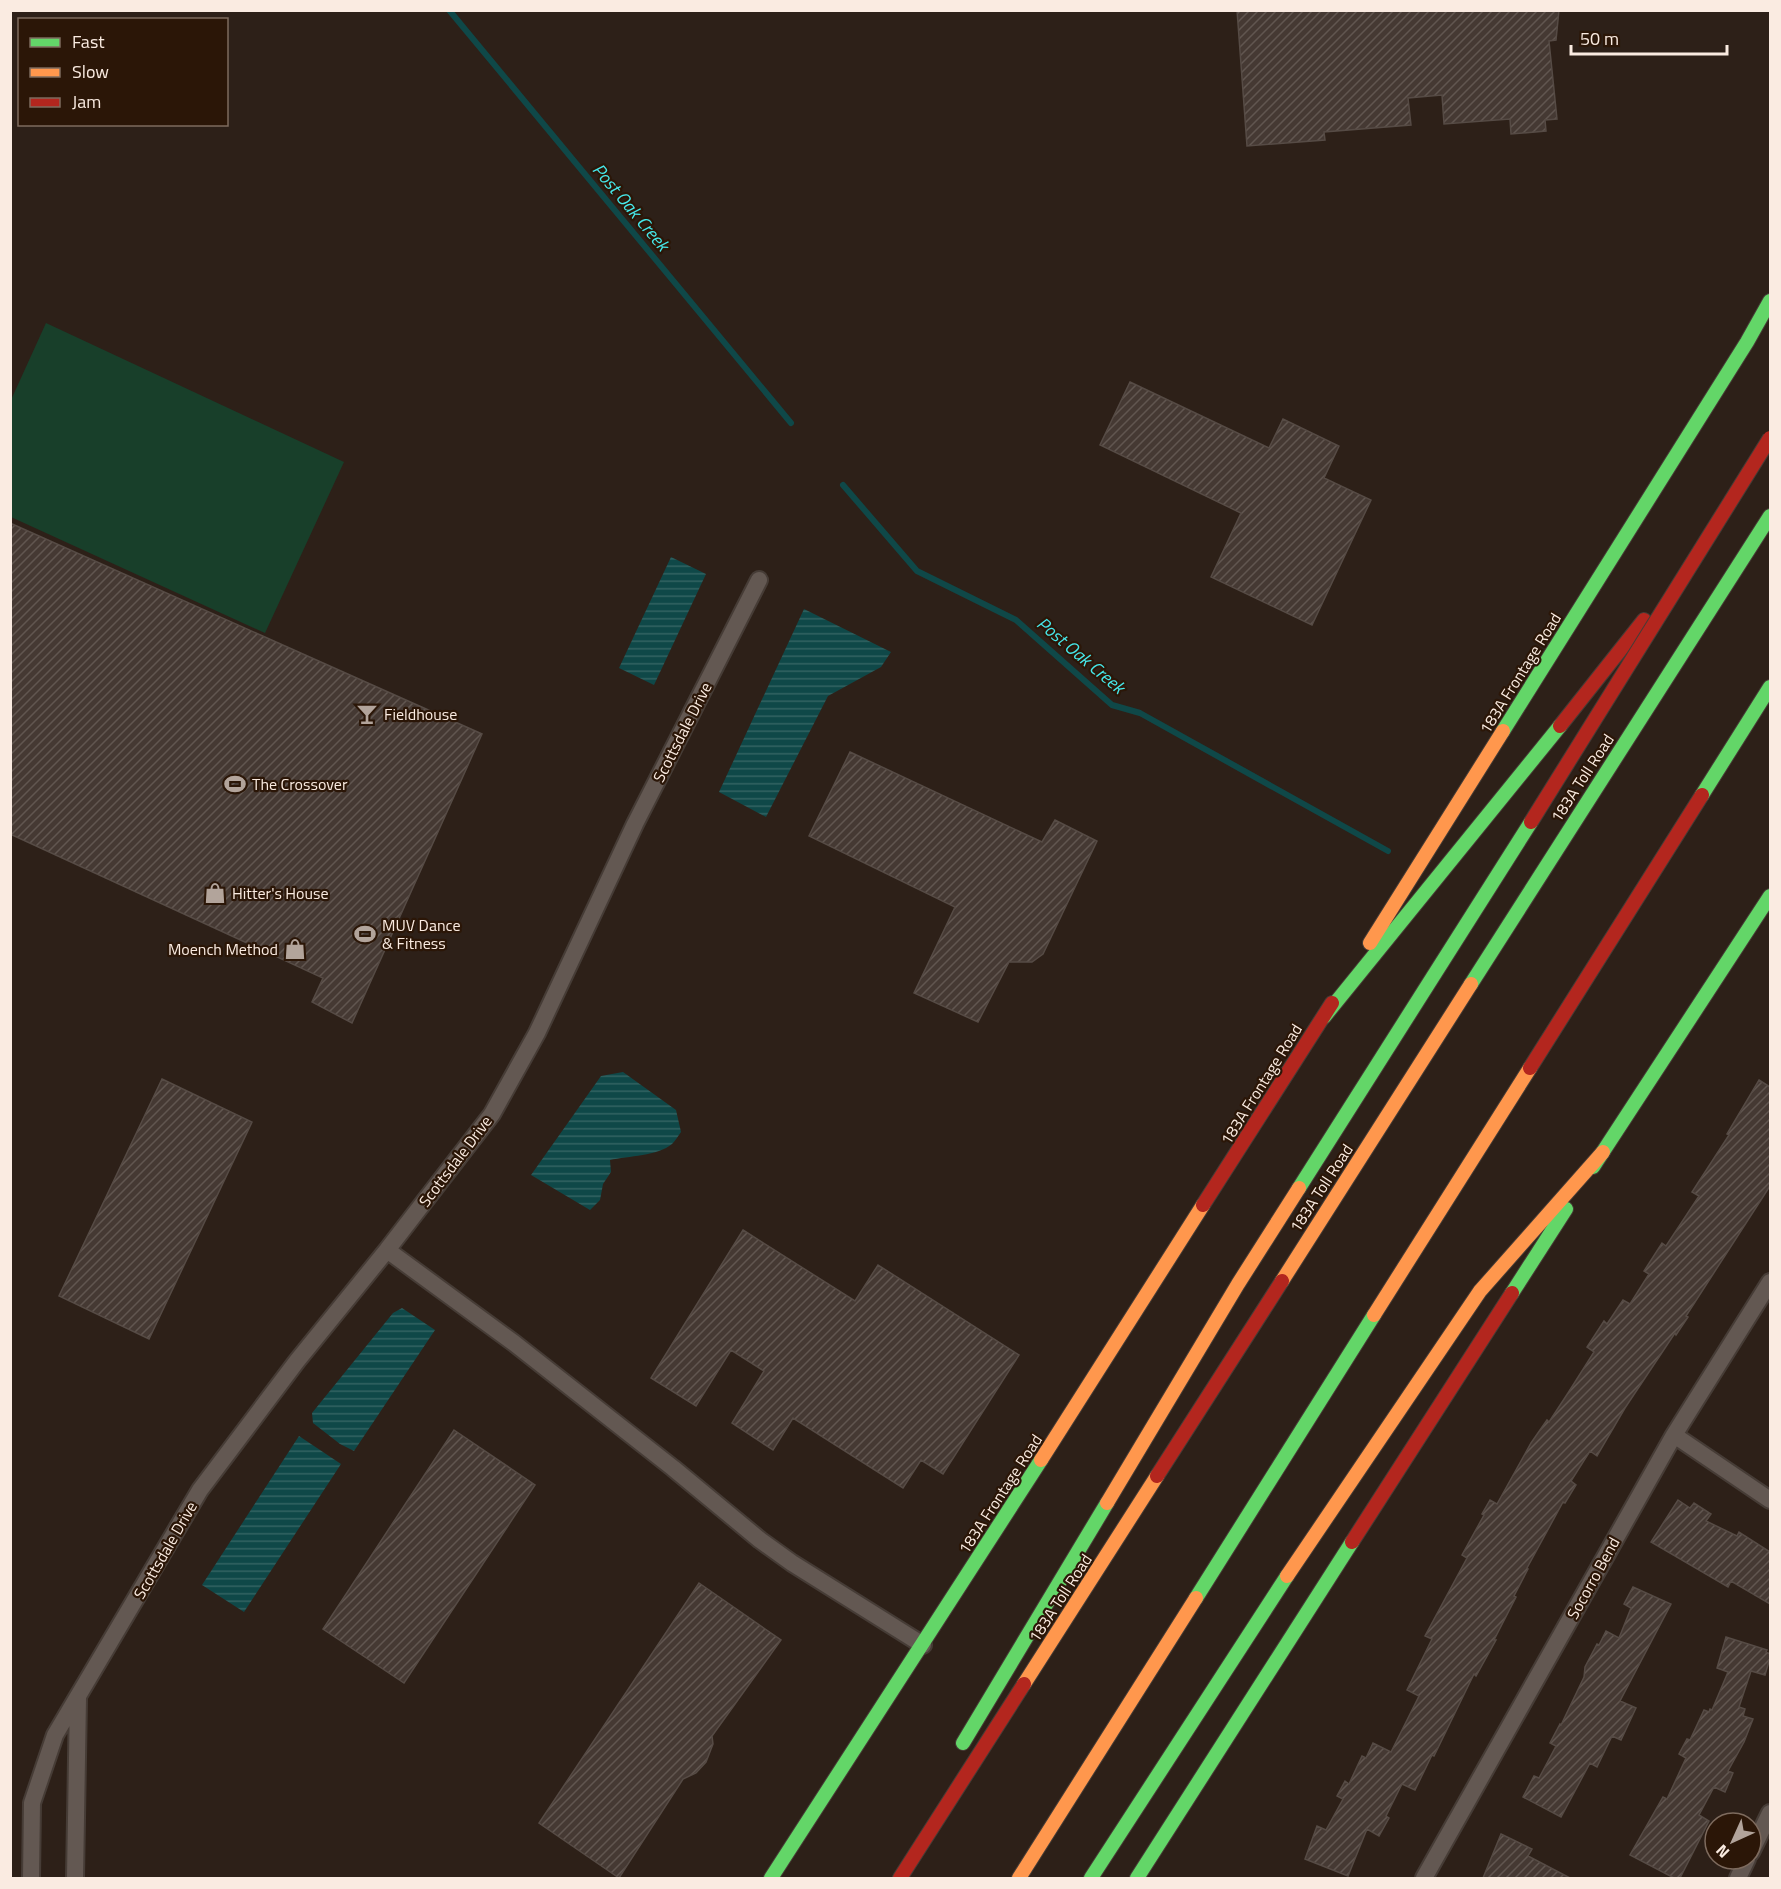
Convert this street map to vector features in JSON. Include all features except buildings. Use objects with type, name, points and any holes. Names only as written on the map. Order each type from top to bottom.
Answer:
[{"type":"main road","name":"183A Frontage Road","points":[[771,1878],[923,1645],[1324,1017],[1735,362],[1770,302]]},
{"type":"main road","points":[[956,1755],[1238,1284],[1532,822],[1770,438]]},
{"type":"main road","points":[[1324,1017],[1557,730],[1770,460]]},
{"type":"main road","name":"183A Toll Road","points":[[898,1878],[1770,516]]},
{"type":"main road","points":[[1020,1878],[1770,687]]},
{"type":"main road","points":[[1137,1878],[1770,896]]},
{"type":"main road","points":[[1091,1878],[1291,1570],[1480,1291],[1603,1152]]},
{"type":"main road","points":[[898,1878],[935,1796]]},
{"type":"street","name":"Scottsdale Drive","points":[[32,1878],[32,1803],[55,1735],[200,1490],[297,1361],[387,1250],[492,1114],[537,1033],[635,824],[759,580]]},
{"type":"street","points":[[387,1250],[522,1349],[760,1540],[792,1563],[923,1645]]},
{"type":"street","name":"Socorro Bend","points":[[1424,1878],[1674,1435],[1770,1282]]},
{"type":"street","points":[[1674,1435],[1770,1500]]},
{"type":"street","name":"Scottsdale Drive","points":[[75,1878],[78,1697]]},
{"type":"street","points":[[1763,1827],[1770,1813]]},
{"type":"green space","points":[[46,323],[344,462],[265,633],[11,517],[11,400]]},
{"type":"water","points":[[671,557],[706,574],[654,685],[619,668]]},
{"type":"water","points":[[804,609],[891,652],[881,667],[828,696],[766,817],[719,792]]},
{"type":"water","points":[[623,1072],[676,1110],[681,1132],[672,1144],[659,1151],[610,1160],[611,1172],[603,1184],[600,1200],[590,1210],[531,1175],[601,1076]]},
{"type":"water","points":[[402,1308],[435,1330],[354,1451],[340,1444],[313,1423],[312,1413],[393,1313]]},
{"type":"water","points":[[299,1436],[341,1464],[244,1612],[202,1585]]},
{"type":"waterway","name":"Post Oak Creek","points":[[449,10],[791,423]]},
{"type":"waterway","name":"Post Oak Creek","points":[[843,485],[917,571],[1016,620],[1112,705],[1140,713],[1388,851]]},
{"type":"traffic: fast","points":[[1503,731],[1747,342],[1770,301]]},
{"type":"traffic: fast","points":[[1471,984],[1770,516]]},
{"type":"traffic: fast","points":[[1702,795],[1770,687]]},
{"type":"traffic: fast","points":[[1324,1017],[1560,726]]},
{"type":"traffic: fast","points":[[1299,1188],[1531,822]]},
{"type":"traffic: fast","points":[[1593,1167],[1770,896]]},
{"type":"traffic: fast","points":[[1512,1293],[1566,1209]]},
{"type":"traffic: fast","points":[[1196,1598],[1374,1315]]},
{"type":"traffic: fast","points":[[771,1878],[1041,1460]]},
{"type":"traffic: fast","points":[[963,1743],[1107,1503]]},
{"type":"traffic: fast","points":[[1137,1878],[1352,1542]]},
{"type":"traffic: fast","points":[[1091,1878],[1287,1576]]},
{"type":"traffic: slow","points":[[1370,943],[1503,731]]},
{"type":"traffic: slow","points":[[1282,1281],[1471,984]]},
{"type":"traffic: slow","points":[[1374,1315],[1530,1068]]},
{"type":"traffic: slow","points":[[1287,1576],[1480,1291],[1603,1152]]},
{"type":"traffic: slow","points":[[1107,1503],[1238,1284],[1299,1188]]},
{"type":"traffic: slow","points":[[1041,1460],[1203,1205]]},
{"type":"traffic: slow","points":[[1024,1684],[1157,1476]]},
{"type":"traffic: slow","points":[[1019,1878],[1196,1598]]},
{"type":"traffic: jam","points":[[1531,822],[1770,438]]},
{"type":"traffic: jam","points":[[1560,726],[1644,620]]},
{"type":"traffic: jam","points":[[1530,1068],[1702,795]]},
{"type":"traffic: jam","points":[[1203,1205],[1332,1003]]},
{"type":"traffic: jam","points":[[1157,1476],[1282,1281]]},
{"type":"traffic: jam","points":[[1352,1542],[1512,1293]]},
{"type":"traffic: jam","points":[[900,1878],[1024,1684]]},
{"type":"place","name":"Fieldhouse","points":[[367,714]]},
{"type":"place","name":"The Crossover","points":[[235,784]]},
{"type":"place","name":"Hitter's House","points":[[215,893]]},
{"type":"place","name":"MUV Dance & Fitness","points":[[365,934]]},
{"type":"place","name":"Moench Method","points":[[295,949]]}]
